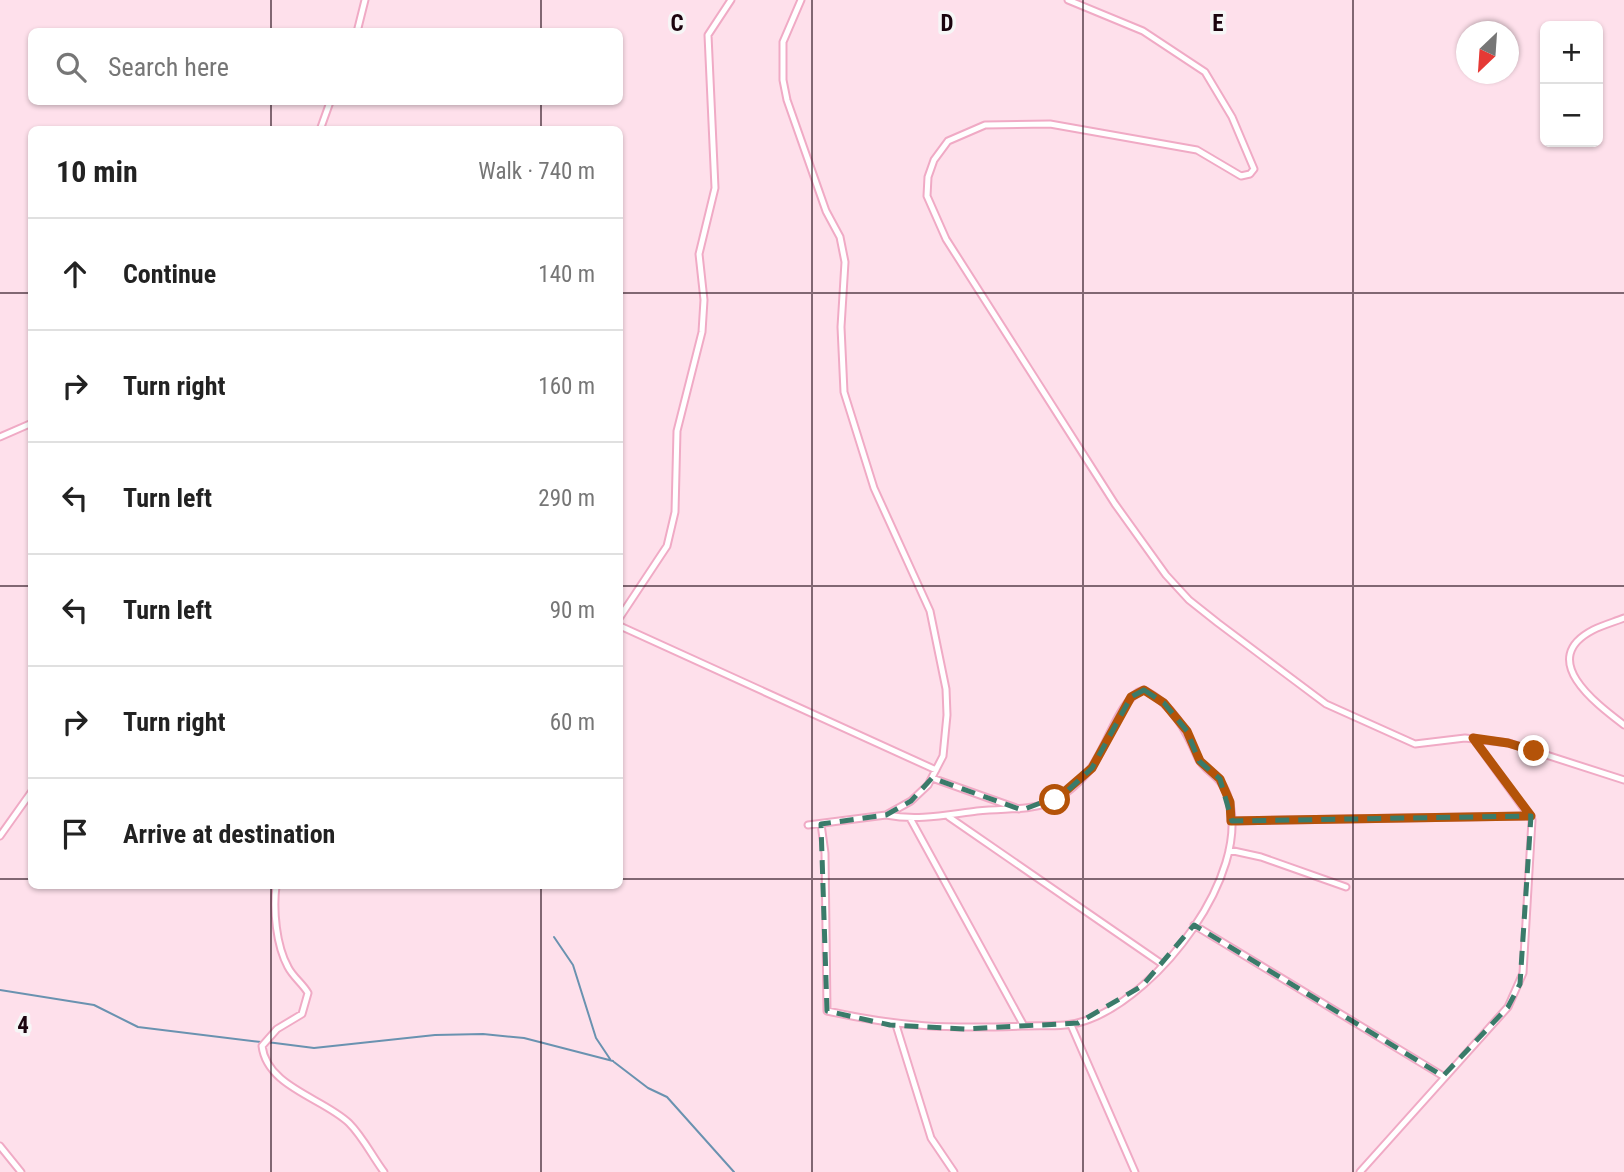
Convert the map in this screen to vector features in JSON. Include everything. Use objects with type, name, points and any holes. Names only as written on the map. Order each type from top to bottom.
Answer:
[{"type":"street","points":[[358,28],[366,0]]},
{"type":"street","points":[[623,612],[667,546],[673,527],[677,431],[702,332],[704,300],[699,254],[715,188],[708,35],[731,0]]},
{"type":"street","points":[[802,0],[783,42],[787,100],[826,211],[840,237],[845,262],[842,376],[857,440],[935,627],[946,689],[946,744],[936,770],[911,801],[886,815]]},
{"type":"street","points":[[1068,0],[1143,31],[1205,72],[1232,117],[1254,169],[1250,174],[1241,176],[1198,150],[1106,133],[1050,124],[985,125],[948,141],[934,160],[928,177],[927,196],[946,239],[1072,441],[1167,575],[1189,600],[1326,704],[1415,744],[1473,738],[1508,743],[1624,780]]},
{"type":"street","points":[[321,126],[329,105]]},
{"type":"street","points":[[0,437],[28,425]]},
{"type":"street","points":[[1624,618],[1592,631],[1572,650],[1568,660],[1575,680],[1624,725]]},
{"type":"street","points":[[623,627],[936,770]]},
{"type":"street","points":[[807,825],[886,815],[911,818],[949,817],[976,811],[1023,810],[1047,804],[1087,774],[1131,697],[1144,690],[1164,703],[1187,731],[1200,761],[1220,779],[1230,802],[1231,821],[1224,873],[1194,925],[1149,980],[1121,1003],[1093,1018],[1070,1025],[965,1029],[896,1025],[827,1011],[825,853],[821,824]]},
{"type":"street","points":[[1360,1172],[1443,1076],[1508,1007],[1520,984],[1526,940],[1531,816],[1473,738]]},
{"type":"street","points":[[932,778],[1023,810]]},
{"type":"street","points":[[0,835],[28,796]]},
{"type":"street","points":[[1231,821],[1531,816]]},
{"type":"street","points":[[949,817],[1162,964]]},
{"type":"street","points":[[911,818],[1024,1026]]},
{"type":"street","points":[[1229,850],[1261,857],[1346,887]]},
{"type":"street","points":[[276,889],[275,912],[282,950],[287,966],[308,993],[302,1014],[277,1030],[261,1046],[262,1052],[270,1068],[281,1079],[333,1110],[351,1126],[384,1172]]},
{"type":"street","points":[[1194,925],[1443,1076]]},
{"type":"street","points":[[896,1025],[931,1138],[954,1172]]},
{"type":"street","points":[[1070,1025],[1135,1172]]},
{"type":"street","points":[[0,1146],[22,1172]]},
{"type":"highlighted area","points":[[1144,690],[1164,703],[1187,731],[1199,761],[1220,779],[1232,821],[1531,816],[1520,984],[1508,1007],[1443,1076],[1194,925],[1142,986],[1078,1023],[965,1029],[890,1025],[827,1011],[821,824],[886,815],[911,801],[932,778],[1022,810],[1064,794],[1092,768],[1131,697]]},
{"type":"waterway","points":[[554,937],[573,965],[596,1038],[610,1059]]},
{"type":"waterway","points":[[0,990],[94,1005],[138,1027],[261,1042]]},
{"type":"waterway","points":[[267,1042],[314,1048],[435,1035],[483,1034],[524,1038],[613,1061]]},
{"type":"waterway","points":[[614,1062],[648,1088],[667,1097],[734,1172]]},
{"type":"route","points":[[1055,800],[1092,768],[1131,697],[1137,691],[1144,690],[1164,703],[1187,731],[1200,761],[1220,779],[1230,802],[1231,821],[1531,816],[1473,738],[1508,743],[1534,751]]}]
